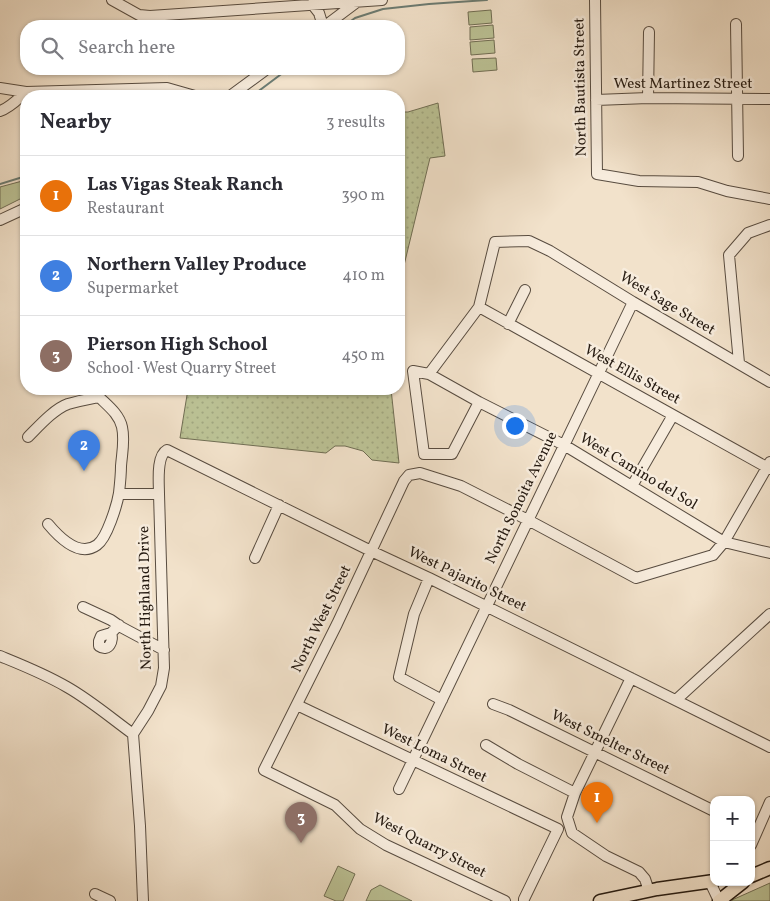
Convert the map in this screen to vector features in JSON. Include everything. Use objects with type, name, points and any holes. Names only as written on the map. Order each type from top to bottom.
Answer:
[{"type":"main road","points":[[755,874],[770,868]]},
{"type":"main road","points":[[600,901],[625,898],[649,891],[710,882]]},
{"type":"main road","points":[[719,901],[738,886]]},
{"type":"street","points":[[112,0],[126,4],[139,15],[150,16],[382,0]]},
{"type":"street","name":"North Bautista Street","points":[[595,0],[598,174],[639,181],[698,182],[727,191],[770,199]]},
{"type":"street","points":[[332,20],[357,2]]},
{"type":"street","points":[[312,4],[322,20]]},
{"type":"street","points":[[736,24],[738,156]]},
{"type":"street","points":[[648,98],[649,32]]},
{"type":"street","points":[[238,90],[259,75]]},
{"type":"street","points":[[0,88],[20,91]]},
{"type":"street","points":[[104,90],[167,88],[174,90]]},
{"type":"street","points":[[0,111],[20,97]]},
{"type":"street","name":"West Martinez Street","points":[[596,100],[648,98],[770,99]]},
{"type":"street","points":[[0,220],[20,211]]},
{"type":"street","points":[[739,363],[729,255],[748,232],[770,224]]},
{"type":"street","name":"West Sage Street","points":[[479,307],[495,242],[529,241],[550,250],[633,302],[770,382]]},
{"type":"street","points":[[508,324],[525,290]]},
{"type":"street","name":"North Sonoita Avenue","points":[[399,789],[633,302]]},
{"type":"street","points":[[429,374],[479,307]]},
{"type":"street","name":"West Ellis Street","points":[[479,307],[769,466]]},
{"type":"street","name":"West Camino del Sol","points":[[479,402],[452,454],[424,454],[413,371],[429,374],[479,402],[564,445],[724,542],[770,553]]},
{"type":"street","points":[[28,437],[60,408],[95,395]]},
{"type":"street","points":[[48,524],[55,533],[70,545],[79,548],[96,546],[108,528],[119,494],[123,440],[122,428],[115,413],[102,395]]},
{"type":"street","points":[[632,486],[673,415]]},
{"type":"street","name":"West Pajarito Street","points":[[159,466],[163,452],[167,450],[770,747]]},
{"type":"street","name":"North Highland Drive","points":[[133,734],[161,686],[164,668],[159,466]]},
{"type":"street","points":[[528,520],[636,578],[714,555],[724,542],[769,466]]},
{"type":"street","name":"North West Street","points":[[264,770],[341,616],[404,481],[409,476],[420,473],[462,486],[528,520]]},
{"type":"street","points":[[119,494],[159,494]]},
{"type":"street","points":[[255,558],[278,505]]},
{"type":"street","points":[[429,578],[414,614],[399,677],[442,700]]},
{"type":"street","points":[[83,607],[111,620],[115,629],[164,650]]},
{"type":"street","points":[[676,700],[770,614]]},
{"type":"street","points":[[0,656],[50,677],[66,686],[133,734],[143,901]]},
{"type":"street","points":[[631,678],[576,793],[567,817],[572,833],[606,856],[639,872],[646,879],[649,891]]},
{"type":"street","name":"West Smelter Street","points":[[493,704],[509,710],[710,809]]},
{"type":"street","name":"West Loma Street","points":[[297,705],[558,829],[524,901]]},
{"type":"street","points":[[486,746],[576,793]]},
{"type":"street","name":"West Quarry Street","points":[[264,770],[335,805],[360,829],[386,845],[505,901]]},
{"type":"street","points":[[755,829],[770,802]]},
{"type":"street","points":[[713,886],[719,901]]},
{"type":"street","points":[[95,894],[110,901]]},
{"type":"green space","points":[[491,10],[492,23],[469,25],[468,12]]},
{"type":"green space","points":[[493,25],[494,38],[470,40],[470,27]]},
{"type":"green space","points":[[494,40],[495,53],[471,55],[470,42]]},
{"type":"green space","points":[[496,58],[497,70],[473,72],[472,59]]},
{"type":"green space","points":[[438,103],[445,156],[430,158],[405,261],[405,112]]},
{"type":"green space","points":[[20,182],[20,199],[0,209],[0,187]]},
{"type":"green space","points":[[187,395],[392,395],[399,463],[372,460],[363,451],[345,446],[335,446],[326,453],[180,438]]},
{"type":"green space","points":[[338,866],[355,874],[343,901],[336,901],[324,896]]},
{"type":"green space","points":[[770,883],[770,901],[732,901],[732,900]]},
{"type":"green space","points":[[380,885],[412,901],[366,901],[371,890]]},
{"type":"waterway","points":[[352,20],[383,9],[487,0]]},
{"type":"waterway","points":[[260,90],[280,75]]},
{"type":"waterway","points":[[0,184],[20,178]]},
{"type":"place","name":"Northern Valley Produce","points":[[84,471]]},
{"type":"place","name":"Las Vigas Steak Ranch","points":[[597,823]]},
{"type":"place","name":"Pierson High School","points":[[301,843]]}]
